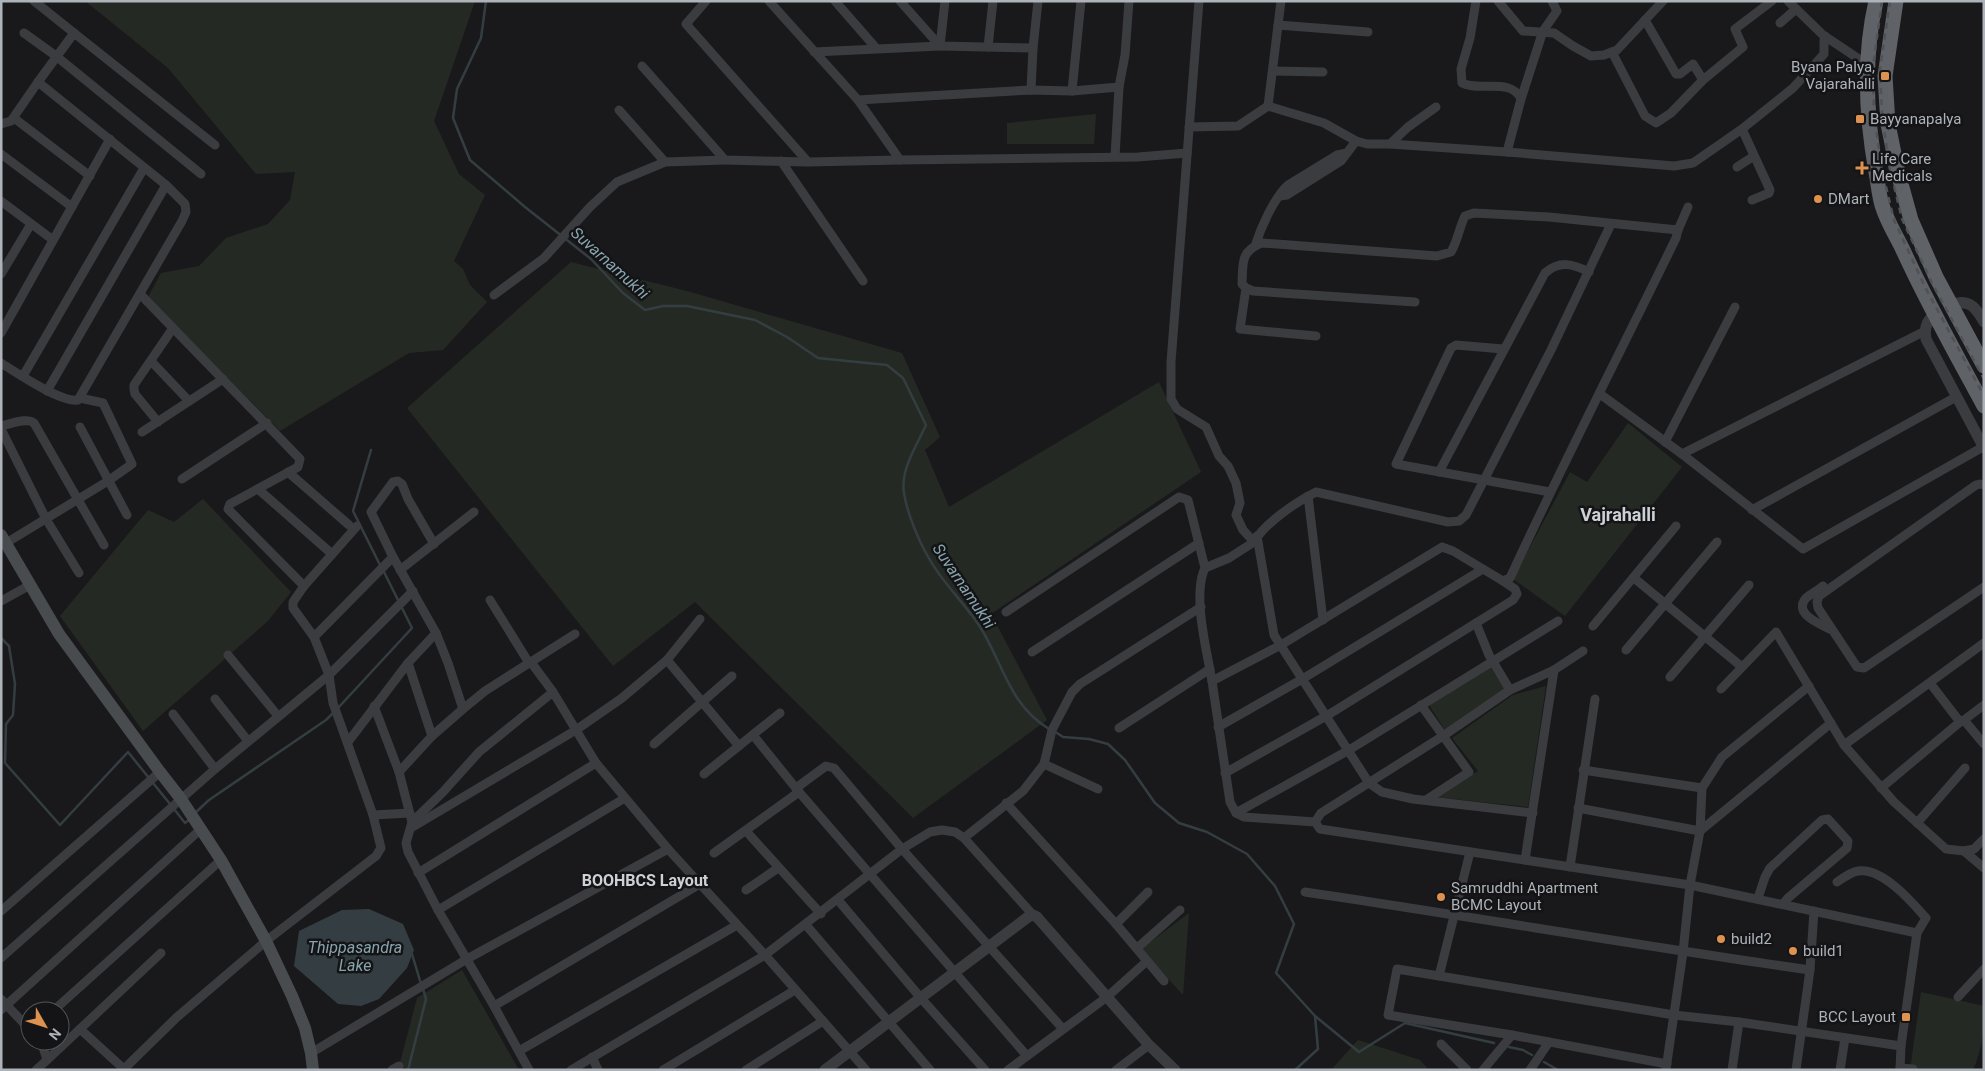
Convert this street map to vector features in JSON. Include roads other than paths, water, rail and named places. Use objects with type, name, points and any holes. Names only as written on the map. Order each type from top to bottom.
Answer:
[{"type":"highway","points":[[1876,1],[1868,65],[1869,111],[1872,147],[1882,204],[1891,230],[1984,406]]},
{"type":"highway","points":[[1896,1],[1886,69],[1888,124],[1898,174],[1910,220],[1936,277],[1984,366]]},
{"type":"highway","points":[[1933,311],[1949,302]]},
{"type":"main road","points":[[4,539],[59,634],[181,799],[221,860],[266,941],[292,996],[305,1028],[313,1070]]},
{"type":"street","points":[[34,1],[215,145]]},
{"type":"street","points":[[706,1],[686,24],[808,162]]},
{"type":"street","points":[[768,1],[858,100],[900,160]]},
{"type":"street","points":[[835,1],[876,48]]},
{"type":"street","points":[[900,1],[940,46]]},
{"type":"street","points":[[940,46],[945,1]]},
{"type":"street","points":[[988,47],[992,1]]},
{"type":"street","points":[[1031,90],[1038,1]]},
{"type":"street","points":[[1072,91],[1081,1]]},
{"type":"street","points":[[1115,157],[1119,87],[1125,55],[1129,1]]},
{"type":"street","points":[[1199,1],[1171,362],[1171,399],[1177,409],[1206,427],[1219,456],[1228,466],[1236,483],[1240,504],[1236,515],[1243,530],[1256,539],[1274,635],[1304,678],[1370,783],[1382,792],[1426,800],[1533,813]]},
{"type":"street","points":[[1189,127],[1238,126],[1268,106],[1281,1]]},
{"type":"street","points":[[1476,1],[1470,38],[1461,69],[1462,83],[1470,87],[1504,86],[1519,93],[1521,99]]},
{"type":"street","points":[[1498,1],[1523,31],[1554,33],[1591,56],[1604,55],[1617,50],[1663,1]]},
{"type":"street","points":[[1507,152],[1521,99],[1543,31],[1557,11],[1552,1]]},
{"type":"street","points":[[1612,52],[1646,116],[1656,123],[1671,113],[1703,80],[1743,47],[1735,29],[1772,1]]},
{"type":"street","points":[[1788,1],[1825,36],[1868,65]]},
{"type":"street","points":[[1780,22],[1796,9]]},
{"type":"street","points":[[1645,20],[1676,74],[1680,74],[1693,64],[1703,80]]},
{"type":"street","points":[[1278,25],[1368,32]]},
{"type":"street","points":[[24,33],[56,56],[202,174]]},
{"type":"street","points":[[1,124],[8,123],[14,118],[74,33]]},
{"type":"street","points":[[1268,106],[1324,123],[1356,141],[1367,144],[1507,152],[1674,166],[1693,163],[1742,129],[1793,88],[1822,58],[1825,52],[1825,36]]},
{"type":"street","points":[[814,52],[940,46],[1033,48]]},
{"type":"street","points":[[642,66],[725,160]]},
{"type":"street","points":[[1273,71],[1323,72]]},
{"type":"street","points":[[1,363],[48,391],[73,401],[80,398],[186,212],[185,204],[166,185],[38,82]]},
{"type":"street","points":[[858,100],[1031,90],[1072,91],[1119,87]]},
{"type":"street","points":[[1390,144],[1408,127],[1436,107]]},
{"type":"street","points":[[619,110],[665,162]]},
{"type":"street","points":[[14,118],[90,176]]},
{"type":"street","points":[[1742,129],[1770,190],[1769,193],[1752,200]]},
{"type":"street","points":[[1,334],[110,139]]},
{"type":"street","points":[[1255,246],[1259,232],[1282,190],[1337,155],[1347,153],[1356,141]]},
{"type":"street","points":[[494,295],[544,258],[590,207],[617,182],[665,162],[725,160],[808,162],[1115,157],[1187,153]]},
{"type":"street","points":[[1,154],[72,207]]},
{"type":"street","points":[[1737,167],[1754,156]]},
{"type":"street","points":[[781,161],[864,281]]},
{"type":"street","points":[[23,376],[144,168]]},
{"type":"street","points":[[48,391],[166,185]]},
{"type":"street","points":[[1,201],[53,240]]},
{"type":"street","points":[[1503,581],[1510,578],[1550,492],[1676,238],[1688,207]]},
{"type":"street","points":[[1415,302],[1348,299],[1253,290],[1246,288],[1242,284],[1244,258],[1248,250],[1262,243],[1437,256],[1451,252],[1458,241],[1461,224],[1465,216],[1474,213],[1549,217],[1678,230]]},
{"type":"street","points":[[1,274],[31,224]]},
{"type":"street","points":[[1205,568],[1229,558],[1256,539],[1281,515],[1316,492],[1448,522],[1459,521],[1466,515],[1484,480],[1589,272],[1611,224]]},
{"type":"street","points":[[1439,472],[1545,273],[1552,267],[1560,264],[1571,264],[1589,272]]},
{"type":"street","points":[[1246,288],[1240,329],[1316,336]]},
{"type":"street","points":[[140,294],[300,458],[298,467],[230,504],[228,509],[304,586]]},
{"type":"street","points":[[1949,302],[1970,303],[1977,309],[1984,322]]},
{"type":"street","points":[[1665,442],[1735,307]]},
{"type":"street","points":[[1600,394],[1682,454],[1803,549],[1983,447],[1926,339],[1925,331],[1933,311]]},
{"type":"street","points":[[158,422],[136,394],[134,385],[173,328]]},
{"type":"street","points":[[1682,454],[1925,331]]},
{"type":"street","points":[[1503,349],[1456,345],[1449,352],[1396,464],[1550,492]]},
{"type":"street","points":[[151,361],[189,401]]},
{"type":"street","points":[[142,432],[223,378]]},
{"type":"street","points":[[1752,510],[1956,397]]},
{"type":"street","points":[[4,539],[46,518],[131,466],[132,462],[103,403],[80,398]]},
{"type":"street","points":[[78,573],[46,518],[1,428],[24,420],[31,420],[34,423],[104,545]]},
{"type":"street","points":[[182,479],[266,423]]},
{"type":"street","points":[[80,427],[127,515]]},
{"type":"street","points":[[80,1030],[124,1069],[176,1018],[266,941],[379,853],[381,848],[373,815],[333,703],[329,675],[314,637],[292,605],[304,586],[332,554],[353,525],[288,472]]},
{"type":"street","points":[[434,544],[408,499],[402,484],[398,481],[393,482],[371,512],[393,557],[436,633],[463,709]]},
{"type":"street","points":[[1984,485],[1976,486],[1819,596],[1817,602],[1818,608],[1856,667],[1864,668],[1984,586]]},
{"type":"street","points":[[258,489],[332,554]]},
{"type":"street","points":[[1308,496],[1323,620]]},
{"type":"street","points":[[1006,612],[1179,497],[1188,500],[1205,568],[1201,576],[1199,602],[1230,802],[1236,812],[1244,817],[1316,822]]},
{"type":"street","points":[[400,570],[474,512]]},
{"type":"street","points":[[1593,626],[1676,526]]},
{"type":"street","points":[[1626,650],[1717,542]]},
{"type":"street","points":[[1032,652],[1199,543]]},
{"type":"street","points":[[1212,681],[1281,645],[1442,547],[1453,551],[1503,581],[1515,589],[1518,594],[1513,600],[1328,716],[1225,773]]},
{"type":"street","points":[[1839,575],[1878,548],[1888,548]]},
{"type":"street","points":[[314,637],[393,557]]},
{"type":"street","points":[[1218,727],[1304,678],[1483,569]]},
{"type":"street","points":[[1634,578],[1742,667]]},
{"type":"street","points":[[1827,583],[1806,598],[1803,604],[1803,611],[1808,617],[1833,631]]},
{"type":"street","points":[[1,601],[30,585]]},
{"type":"street","points":[[1670,677],[1749,585]]},
{"type":"street","points":[[1,958],[215,769],[329,675],[413,591]]},
{"type":"street","points":[[490,600],[529,663],[534,665],[553,692],[596,763],[668,849],[765,955],[866,1070]]},
{"type":"street","points":[[964,838],[1023,790],[1044,764],[1052,730],[1072,692],[1080,684],[1201,607]]},
{"type":"street","points":[[412,825],[576,730],[622,698],[667,660],[700,619]]},
{"type":"street","points":[[1236,812],[1348,750],[1558,621]]},
{"type":"street","points":[[1476,623],[1492,662],[1510,690]]},
{"type":"street","points":[[1721,689],[1776,632],[1844,745],[1894,802],[1946,849],[1964,851],[1974,849],[1984,839]]},
{"type":"street","points":[[346,738],[408,663],[436,633]]},
{"type":"street","points":[[399,772],[432,736],[485,691],[575,634]]},
{"type":"street","points":[[1844,745],[1984,644]]},
{"type":"street","points":[[1316,822],[1322,813],[1443,736],[1510,690],[1554,670],[1583,651]]},
{"type":"street","points":[[228,655],[278,716]]},
{"type":"street","points":[[667,660],[740,746]]},
{"type":"street","points":[[408,663],[432,736]]},
{"type":"street","points":[[1119,728],[1210,669]]},
{"type":"street","points":[[1525,860],[1554,670]]},
{"type":"street","points":[[654,744],[732,676]]},
{"type":"street","points":[[1930,683],[1984,744]]},
{"type":"street","points":[[1809,686],[1722,757],[1702,788],[1700,831],[1690,885],[1683,952],[1674,1014],[1667,1067],[1512,1035],[1388,1015],[1397,969],[1674,1014],[1900,1046]]},
{"type":"street","points":[[529,1070],[438,910],[408,852],[406,844],[412,825],[479,752],[553,692]]},
{"type":"street","points":[[215,699],[248,741]]},
{"type":"street","points":[[1570,866],[1595,699]]},
{"type":"street","points":[[1881,788],[1984,705]]},
{"type":"street","points":[[374,706],[399,772],[412,825]]},
{"type":"street","points":[[1421,706],[1470,772],[1426,800]]},
{"type":"street","points":[[173,714],[215,769]]},
{"type":"street","points":[[704,774],[780,714]]},
{"type":"street","points":[[1700,831],[1831,723]]},
{"type":"street","points":[[753,735],[797,790],[1027,1056]]},
{"type":"street","points":[[418,872],[596,763]]},
{"type":"street","points":[[1044,764],[1098,789]]},
{"type":"street","points":[[714,853],[746,831],[826,766],[834,768],[902,849],[1063,1029]]},
{"type":"street","points":[[1917,823],[1965,768]]},
{"type":"street","points":[[1583,770],[1702,788]]},
{"type":"street","points":[[1,911],[160,772]]},
{"type":"street","points":[[438,910],[625,798]]},
{"type":"street","points":[[1006,803],[1116,924],[1164,981]]},
{"type":"street","points":[[1578,808],[1700,831]]},
{"type":"street","points":[[373,815],[410,812]]},
{"type":"street","points":[[1758,898],[1764,877],[1770,868],[1822,820],[1828,819],[1848,842],[1848,848],[1782,904]]},
{"type":"street","points":[[20,1021],[3,1005],[197,822]]},
{"type":"street","points":[[1316,822],[1320,829],[1690,885],[1918,933]]},
{"type":"street","points":[[571,1070],[765,955],[821,914],[902,849],[930,832],[942,830],[955,832],[964,838],[1149,1045],[1175,1070]]},
{"type":"street","points":[[746,831],[821,914]]},
{"type":"street","points":[[311,1053],[467,959],[668,849]]},
{"type":"street","points":[[1964,851],[1984,868]]},
{"type":"street","points":[[1439,976],[1470,852]]},
{"type":"street","points":[[65,1001],[221,860]]},
{"type":"street","points":[[746,890],[778,868]]},
{"type":"street","points":[[1837,882],[1857,870],[1869,872],[1898,887],[1926,918],[1918,933],[1906,1018],[1900,1046],[1900,1069],[1913,1070]]},
{"type":"street","points":[[494,1006],[700,884]]},
{"type":"street","points":[[1116,924],[1148,892]]},
{"type":"street","points":[[1305,892],[1454,914],[1683,952],[1810,970]]},
{"type":"street","points":[[838,900],[985,1070]]},
{"type":"street","points":[[1136,948],[1180,910]]},
{"type":"street","points":[[1796,1070],[1810,970],[1814,911]]},
{"type":"street","points":[[825,1070],[1032,915]]},
{"type":"street","points":[[518,1051],[737,925]]},
{"type":"street","points":[[806,925],[930,1070]]},
{"type":"street","points":[[36,1070],[162,953]]},
{"type":"street","points":[[1008,1070],[1107,997],[1148,961]]},
{"type":"street","points":[[1958,997],[1984,969]]},
{"type":"street","points":[[663,1070],[795,990]]},
{"type":"street","points":[[746,1070],[823,1021]]},
{"type":"street","points":[[1732,1070],[1738,1022]]},
{"type":"street","points":[[1483,1070],[1512,1035]]},
{"type":"street","points":[[1840,1070],[1845,1038]]},
{"type":"street","points":[[1530,1070],[1548,1042]]},
{"type":"street","points":[[1441,1044],[1467,1070]]},
{"type":"street","points":[[1116,1070],[1149,1045]]},
{"type":"street","points":[[44,1051],[47,1060]]},
{"type":"street","points":[[592,1057],[598,1070]]},
{"type":"water","name":"Thippasandra Lake","points":[[369,909],[403,924],[414,950],[407,968],[379,999],[361,1006],[338,1004],[294,966],[299,931],[342,910]]},
{"type":"waterway","name":"Suvarnamukhi","points":[[486,1],[481,38],[457,89],[453,118],[470,160],[525,207],[591,259],[623,293],[645,310],[663,306],[687,306],[755,320],[787,337],[818,358],[887,365],[903,378],[926,425],[904,475],[904,493],[914,527],[936,569],[982,630],[1016,697],[1025,709],[1049,729]]},
{"type":"waterway","points":[[371,450],[353,511],[380,565]]},
{"type":"waterway","points":[[338,708],[412,628],[383,570]]},
{"type":"waterway","points":[[1,638],[9,646],[15,684],[13,715],[6,724],[5,763],[60,825],[128,752],[170,804]]},
{"type":"waterway","points":[[195,813],[209,800],[326,720],[334,712]]},
{"type":"waterway","name":"Suvarnamukhi","points":[[1054,731],[1063,737],[1089,739],[1108,744],[1125,760],[1155,803],[1179,823],[1207,832],[1247,854],[1275,886],[1294,924],[1276,973],[1315,1016],[1318,1049],[1295,1070]]},
{"type":"waterway","points":[[174,809],[185,823],[190,819]]},
{"type":"waterway","points":[[412,954],[421,984]]},
{"type":"waterway","points":[[408,1070],[426,999],[423,989]]},
{"type":"waterway","points":[[1315,1016],[1359,1052],[1405,1023],[1494,1043]]},
{"type":"waterway","points":[[1509,1047],[1523,1050],[1532,1055]]},
{"type":"waterway","points":[[1544,1062],[1558,1070]]},
{"type":"railway","points":[[1882,1],[1873,67],[1874,114],[1881,166],[1894,220],[1925,287],[1984,396]]},
{"type":"railway","points":[[1890,1],[1880,70],[1882,114],[1889,165],[1902,219],[1932,283],[1984,379]]},
{"type":"place","name":"Byana Palya, Vajarahalli","points":[[1885,76]]},
{"type":"place","name":"Bayyanapalya","points":[[1860,119]]},
{"type":"place","name":"Life Care Medicals","points":[[1862,168]]},
{"type":"place","name":"DMart","points":[[1818,199]]},
{"type":"place","name":"Samruddhi Apartment BCMC Layout","points":[[1441,897]]},
{"type":"place","name":"build2","points":[[1721,939]]},
{"type":"place","name":"build1","points":[[1793,951]]},
{"type":"place","name":"BCC Layout","points":[[1906,1017]]},
{"type":"district","name":"Vajrahalli","points":[[1618,514]]},
{"type":"district","name":"BOOHBCS Layout","points":[[645,880]]}]
